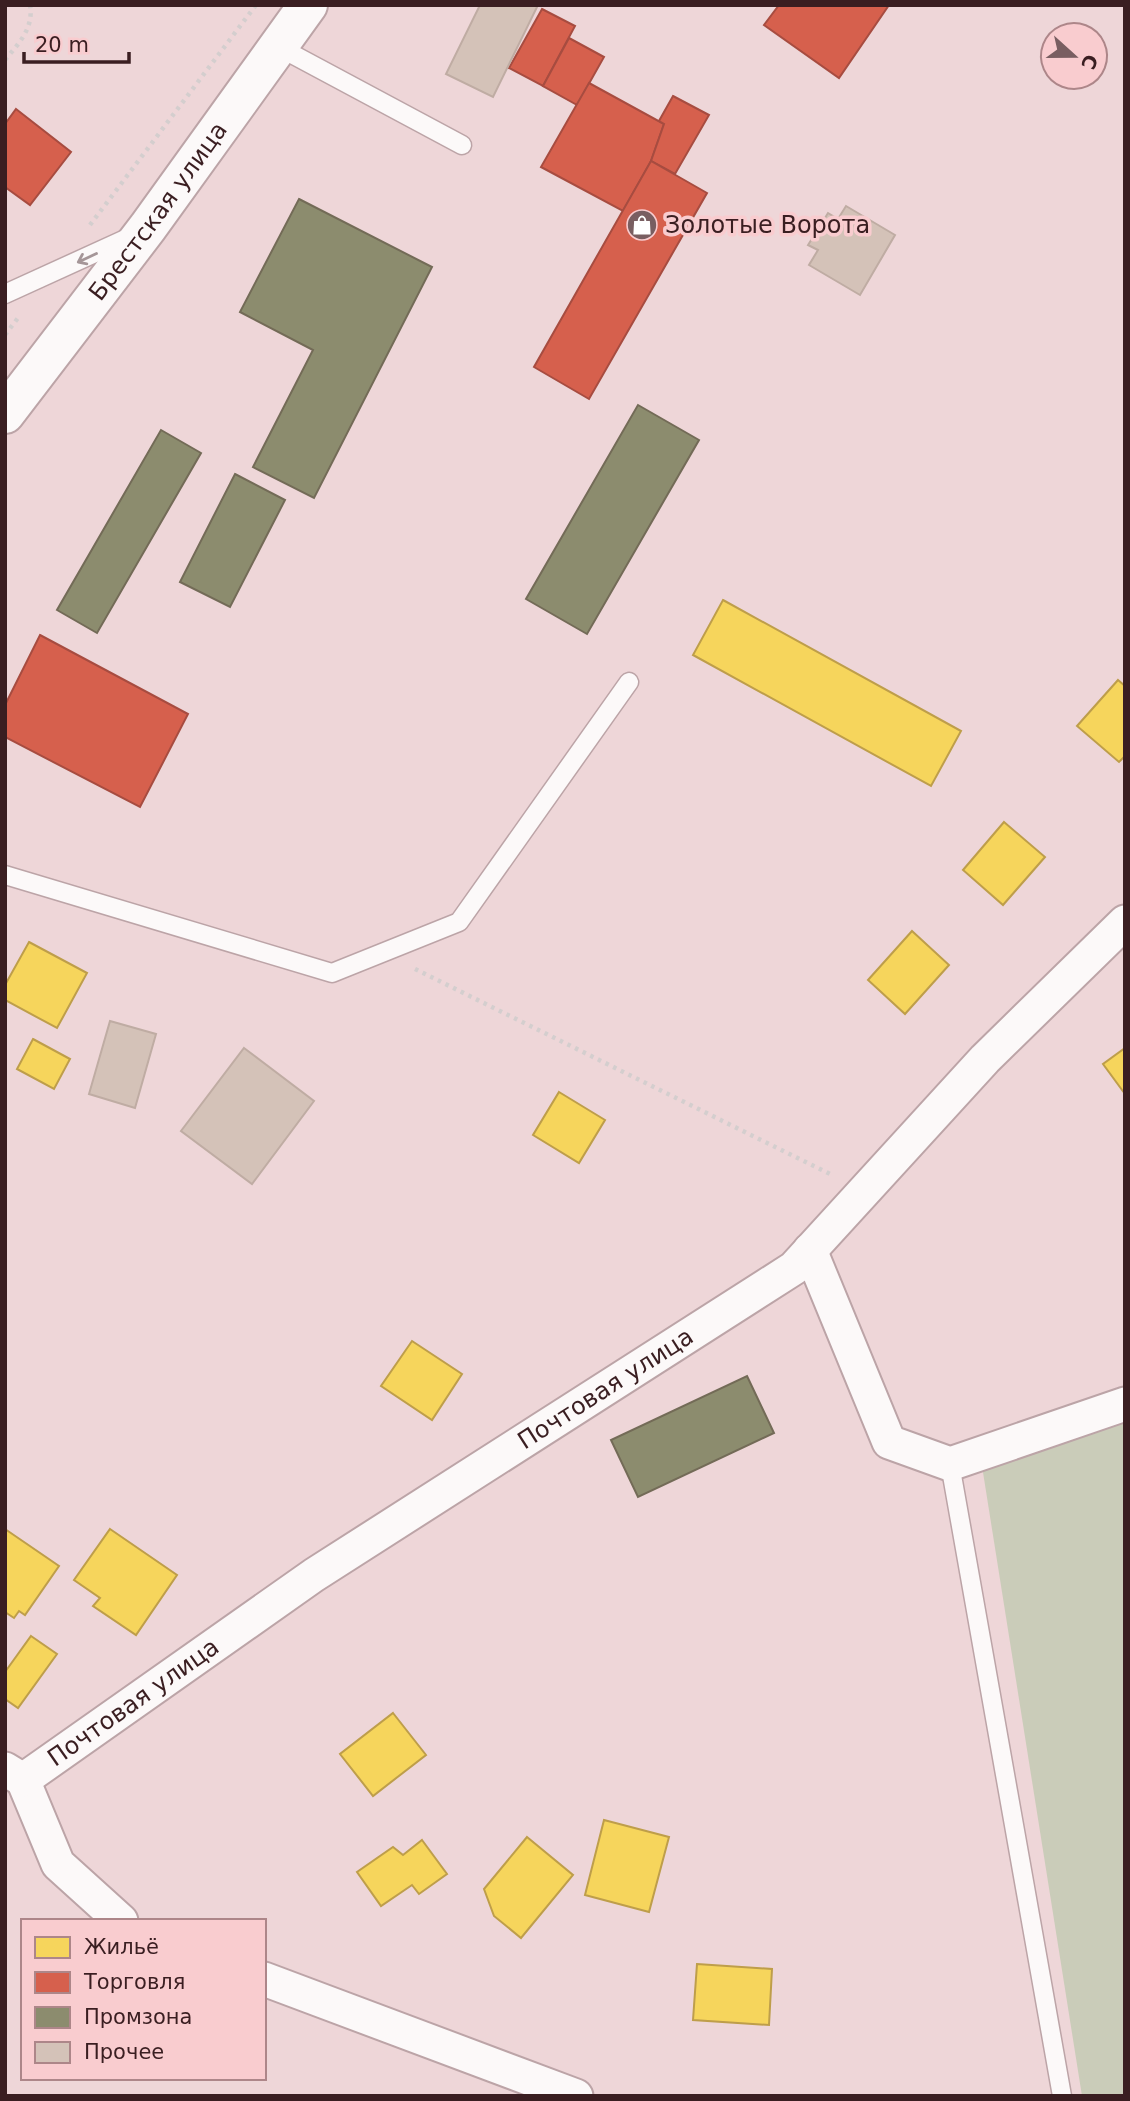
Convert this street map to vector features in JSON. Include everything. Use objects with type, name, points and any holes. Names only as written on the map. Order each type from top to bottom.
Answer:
[{"type":"main road","name":"Брестская улица","points":[[5,414],[148,227],[307,5]]},
{"type":"street","name":"Почтовая улица","points":[[14,1774],[314,1575],[794,1268],[985,1059],[1125,922]]},
{"type":"street","points":[[810,1250],[889,1442],[950,1464],[1125,1404]]},
{"type":"street","points":[[14,1774],[58,1864],[119,1919]]},
{"type":"street","points":[[266,1980],[576,2096]]},
{"type":"lane","points":[[276,46],[462,145]]},
{"type":"lane","points":[[8,291],[148,227]]},
{"type":"lane","points":[[5,875],[332,973],[459,922],[629,682]]},
{"type":"lane","points":[[950,1464],[1062,2096]]},
{"type":"path","points":[[5,60],[26,35],[32,16],[30,5]]},
{"type":"path","points":[[87,228],[256,5]]},
{"type":"path","points":[[382,953],[864,1191]]},
{"type":"green space","points":[[1125,1417],[1125,2096],[1082,2096],[982,1466]]},
{"type":"building: Жильё","points":[[723,600],[961,731],[931,786],[693,655]]},
{"type":"building: Жильё","points":[[1118,680],[1125,686],[1125,756],[1119,762],[1077,726]]},
{"type":"building: Жильё","points":[[1004,822],[1045,857],[1003,905],[963,870]]},
{"type":"building: Жильё","points":[[912,931],[949,965],[905,1014],[868,980]]},
{"type":"building: Жильё","points":[[29,942],[87,973],[57,1028],[5,1000],[5,985]]},
{"type":"building: Жильё","points":[[33,1039],[70,1059],[54,1089],[17,1069]]},
{"type":"building: Жильё","points":[[1125,1048],[1125,1094],[1103,1064]]},
{"type":"building: Жильё","points":[[559,1092],[605,1120],[579,1163],[533,1135]]},
{"type":"building: Жильё","points":[[412,1341],[462,1374],[432,1420],[381,1386]]},
{"type":"building: Жильё","points":[[5,1529],[59,1566],[25,1615],[19,1611],[14,1618],[5,1612]]},
{"type":"building: Жильё","points":[[110,1529],[177,1575],[136,1635],[93,1606],[100,1598],[74,1580]]},
{"type":"building: Жильё","points":[[31,1636],[57,1654],[18,1708],[5,1699],[5,1672]]},
{"type":"building: Жильё","points":[[393,1713],[426,1755],[373,1796],[340,1754]]},
{"type":"building: Жильё","points":[[604,1820],[669,1837],[649,1912],[585,1895]]},
{"type":"building: Жильё","points":[[527,1837],[573,1875],[521,1938],[494,1916],[484,1889]]},
{"type":"building: Жильё","points":[[422,1840],[447,1874],[419,1894],[412,1885],[381,1906],[357,1872],[393,1847],[403,1855]]},
{"type":"building: Жильё","points":[[697,1964],[772,1969],[769,2025],[693,2020]]},
{"type":"building: Торговля","points":[[779,5],[889,5],[839,78],[764,25]]},
{"type":"building: Торговля","points":[[542,9],[575,26],[543,86],[509,68]]},
{"type":"building: Торговля","points":[[569,38],[604,57],[577,105],[543,86]]},
{"type":"building: Торговля","points":[[589,83],[664,124],[651,161],[623,211],[541,167]]},
{"type":"building: Торговля","points":[[673,96],[709,115],[675,174],[651,161],[664,124],[659,121]]},
{"type":"building: Торговля","points":[[16,109],[71,152],[30,205],[5,187],[5,124]]},
{"type":"building: Торговля","points":[[651,161],[707,193],[589,399],[534,367]]},
{"type":"building: Торговля","points":[[40,635],[188,714],[140,807],[5,737],[5,705]]},
{"type":"building: Промзона","points":[[299,199],[432,267],[314,498],[253,467],[313,350],[240,312]]},
{"type":"building: Промзона","points":[[638,405],[699,440],[587,634],[526,599]]},
{"type":"building: Промзона","points":[[161,430],[201,453],[97,633],[57,610]]},
{"type":"building: Промзона","points":[[235,474],[285,500],[230,607],[180,582]]},
{"type":"building: Промзона","points":[[747,1376],[774,1433],[638,1497],[611,1440]]},
{"type":"building: Прочее","points":[[480,5],[538,5],[493,97],[446,74]]},
{"type":"building: Прочее","points":[[846,206],[895,235],[860,295],[809,265],[818,250],[808,245],[828,213],[838,219]]},
{"type":"building: Прочее","points":[[110,1021],[156,1034],[135,1108],[89,1094]]},
{"type":"building: Прочее","points":[[244,1048],[314,1101],[252,1184],[181,1131]]},
{"type":"place","name":"Золотые Ворота","points":[[642,225]]}]
